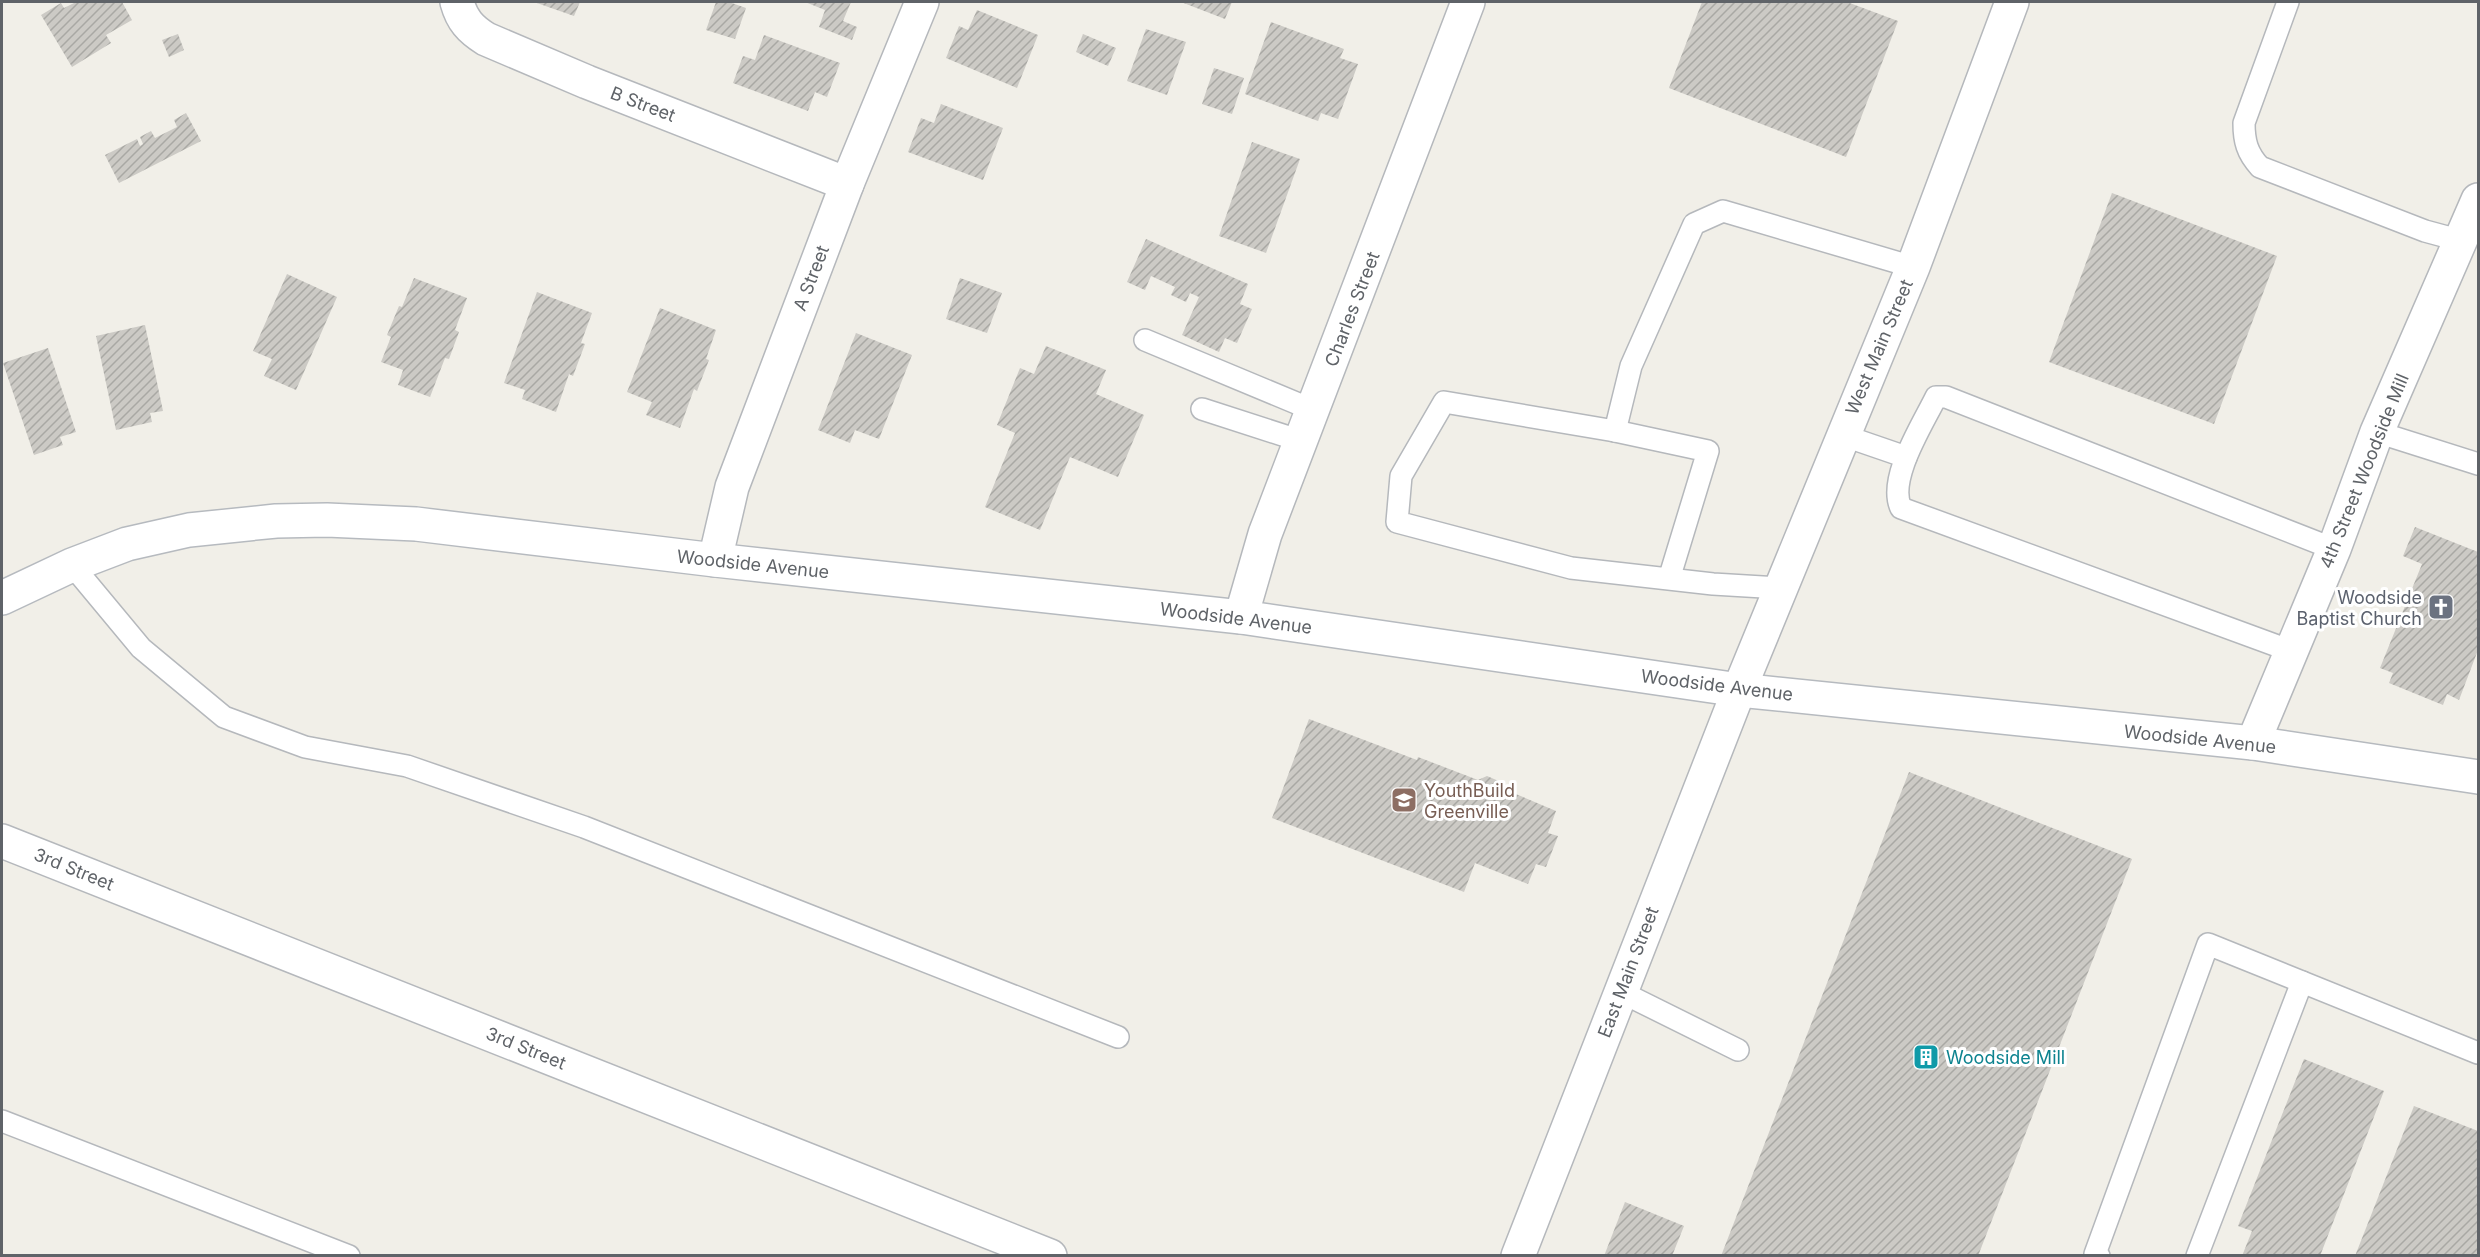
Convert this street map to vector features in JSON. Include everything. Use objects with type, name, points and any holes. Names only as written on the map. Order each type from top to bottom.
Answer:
[{"type":"street","name":"B Street","points":[[457,2],[461,16],[471,29],[486,39],[587,82],[847,184]]},
{"type":"street","name":"A Street","points":[[715,560],[732,487],[847,184],[922,2]]},
{"type":"street","name":"Charles Street","points":[[1241,618],[1265,534],[1468,2]]},
{"type":"street","name":"West Main Street","points":[[1739,690],[1913,267],[2012,2]]},
{"type":"street","name":"4th Street Woodside Mill","points":[[2253,743],[2334,549],[2377,432],[2478,200]]},
{"type":"street","name":"Woodside Avenue","points":[[2,598],[72,565],[127,544],[189,530],[276,521],[327,520],[416,524],[715,560],[1241,618],[1739,690],[2253,743],[2478,777]]},
{"type":"street","name":"East Main Street","points":[[1518,1256],[1739,690]]},
{"type":"street","name":"3rd Street","points":[[2,840],[1050,1256]]},
{"type":"lane","points":[[2288,2],[2244,123],[2244,139],[2249,155],[2260,167],[2425,231],[2462,241]]},
{"type":"lane","points":[[1615,431],[1631,366],[1694,224],[1723,211],[1913,267]]},
{"type":"lane","points":[[1145,340],[1313,410]]},
{"type":"lane","points":[[2291,651],[1901,508],[1896,497],[1906,457],[1936,398],[1946,397],[2334,549]]},
{"type":"lane","points":[[1669,579],[1708,451],[1615,431],[1444,402],[1401,476],[1397,522],[1571,568],[1669,579],[1780,588]]},
{"type":"lane","points":[[1202,409],[1301,441]]},
{"type":"lane","points":[[2377,432],[2478,464]]},
{"type":"lane","points":[[1842,435],[1906,457]]},
{"type":"lane","points":[[72,565],[141,648],[224,717],[305,747],[407,766],[584,827],[1118,1037]]},
{"type":"lane","points":[[2099,1256],[2095,1254],[2208,944],[2478,1053]]},
{"type":"lane","points":[[2197,1256],[2302,982]]},
{"type":"lane","points":[[1621,992],[1738,1050]]},
{"type":"lane","points":[[2,1121],[349,1256]]},
{"type":"building","points":[[76,2],[122,2],[132,20],[106,35],[111,43],[72,67],[41,15],[61,3],[64,8]]},
{"type":"building","points":[[534,2],[580,2],[574,16]]},
{"type":"building","points":[[716,2],[729,2],[746,8],[735,39],[706,30]]},
{"type":"building","points":[[805,2],[851,2],[843,21],[857,27],[852,40],[819,27],[825,10]]},
{"type":"building","points":[[1181,2],[1232,2],[1225,19]]},
{"type":"building","points":[[1702,2],[1847,2],[1898,21],[1846,157],[1669,88]]},
{"type":"building","points":[[977,10],[1038,35],[1017,88],[946,58],[959,26],[968,30]]},
{"type":"building","points":[[1271,22],[1344,49],[1340,58],[1358,64],[1338,119],[1321,113],[1318,121],[1245,94]]},
{"type":"building","points":[[1146,29],[1186,42],[1167,95],[1127,81]]},
{"type":"building","points":[[178,34],[184,50],[169,57],[162,40]]},
{"type":"building","points":[[1083,34],[1116,48],[1108,66],[1076,52]]},
{"type":"building","points":[[764,35],[840,63],[827,97],[815,92],[808,111],[733,83],[743,56],[755,60]]},
{"type":"building","points":[[1214,68],[1244,78],[1232,114],[1202,104]]},
{"type":"building","points":[[941,104],[1003,128],[983,180],[908,152],[921,118],[934,123]]},
{"type":"building","points":[[186,113],[201,141],[119,183],[105,155],[137,139],[140,146],[143,144],[140,137],[151,131],[155,138],[177,127],[174,120]]},
{"type":"building","points":[[1252,142],[1300,159],[1266,253],[1219,236]]},
{"type":"building","points":[[2112,193],[2277,256],[2214,424],[2049,362]]},
{"type":"building","points":[[1146,239],[1248,284],[1240,304],[1252,309],[1237,343],[1225,338],[1219,352],[1182,335],[1199,297],[1190,293],[1186,302],[1171,295],[1175,287],[1151,276],[1145,290],[1127,282]]},
{"type":"building","points":[[287,274],[337,297],[296,390],[264,376],[272,359],[253,351]]},
{"type":"building","points":[[414,278],[467,298],[455,330],[459,332],[449,359],[445,358],[430,397],[398,385],[403,370],[381,362],[391,337],[387,335]]},
{"type":"building","points":[[960,278],[1002,293],[987,333],[946,319]]},
{"type":"building","points":[[537,292],[592,313],[581,343],[585,344],[573,376],[569,374],[556,412],[522,399],[525,390],[504,383]]},
{"type":"building","points":[[660,308],[716,330],[706,359],[709,360],[697,391],[694,389],[680,428],[646,415],[652,402],[627,392]]},
{"type":"building","points":[[145,325],[163,411],[150,413],[152,422],[116,430],[96,336]]},
{"type":"building","points":[[856,333],[912,355],[879,439],[855,430],[850,443],[818,430]]},
{"type":"building","points":[[1046,346],[1106,370],[1096,394],[1144,415],[1118,477],[1070,457],[1040,530],[985,507],[1015,433],[997,425],[1020,368],[1034,374]]},
{"type":"building","points":[[48,348],[76,432],[60,437],[63,445],[34,455],[3,363]]},
{"type":"building","name":"Woodside Baptist Church","points":[[2415,527],[2478,552],[2478,650],[2459,700],[2447,694],[2443,705],[2389,683],[2393,673],[2380,668],[2422,564],[2403,556]]},
{"type":"building","name":"YouthBuild Greenville","points":[[1309,719],[1417,760],[1418,757],[1478,780],[1487,776],[1501,782],[1504,789],[1556,811],[1548,833],[1558,836],[1546,867],[1536,864],[1528,884],[1475,863],[1464,892],[1272,818]]},
{"type":"building","name":"Woodside Mill","points":[[1909,772],[2132,859],[1978,1256],[1721,1256]]},
{"type":"building","points":[[2304,1059],[2384,1091],[2320,1256],[2242,1256],[2252,1231],[2238,1226]]},
{"type":"building","points":[[2414,1106],[2478,1131],[2478,1256],[2355,1256]]},
{"type":"building","points":[[1625,1202],[1684,1226],[1672,1256],[1604,1256]]},
{"type":"place","name":"Woodside Baptist Church","points":[[2441,607]]},
{"type":"place","name":"YouthBuild Greenville","points":[[1404,800]]},
{"type":"place","name":"Woodside Mill","points":[[1926,1057]]}]
